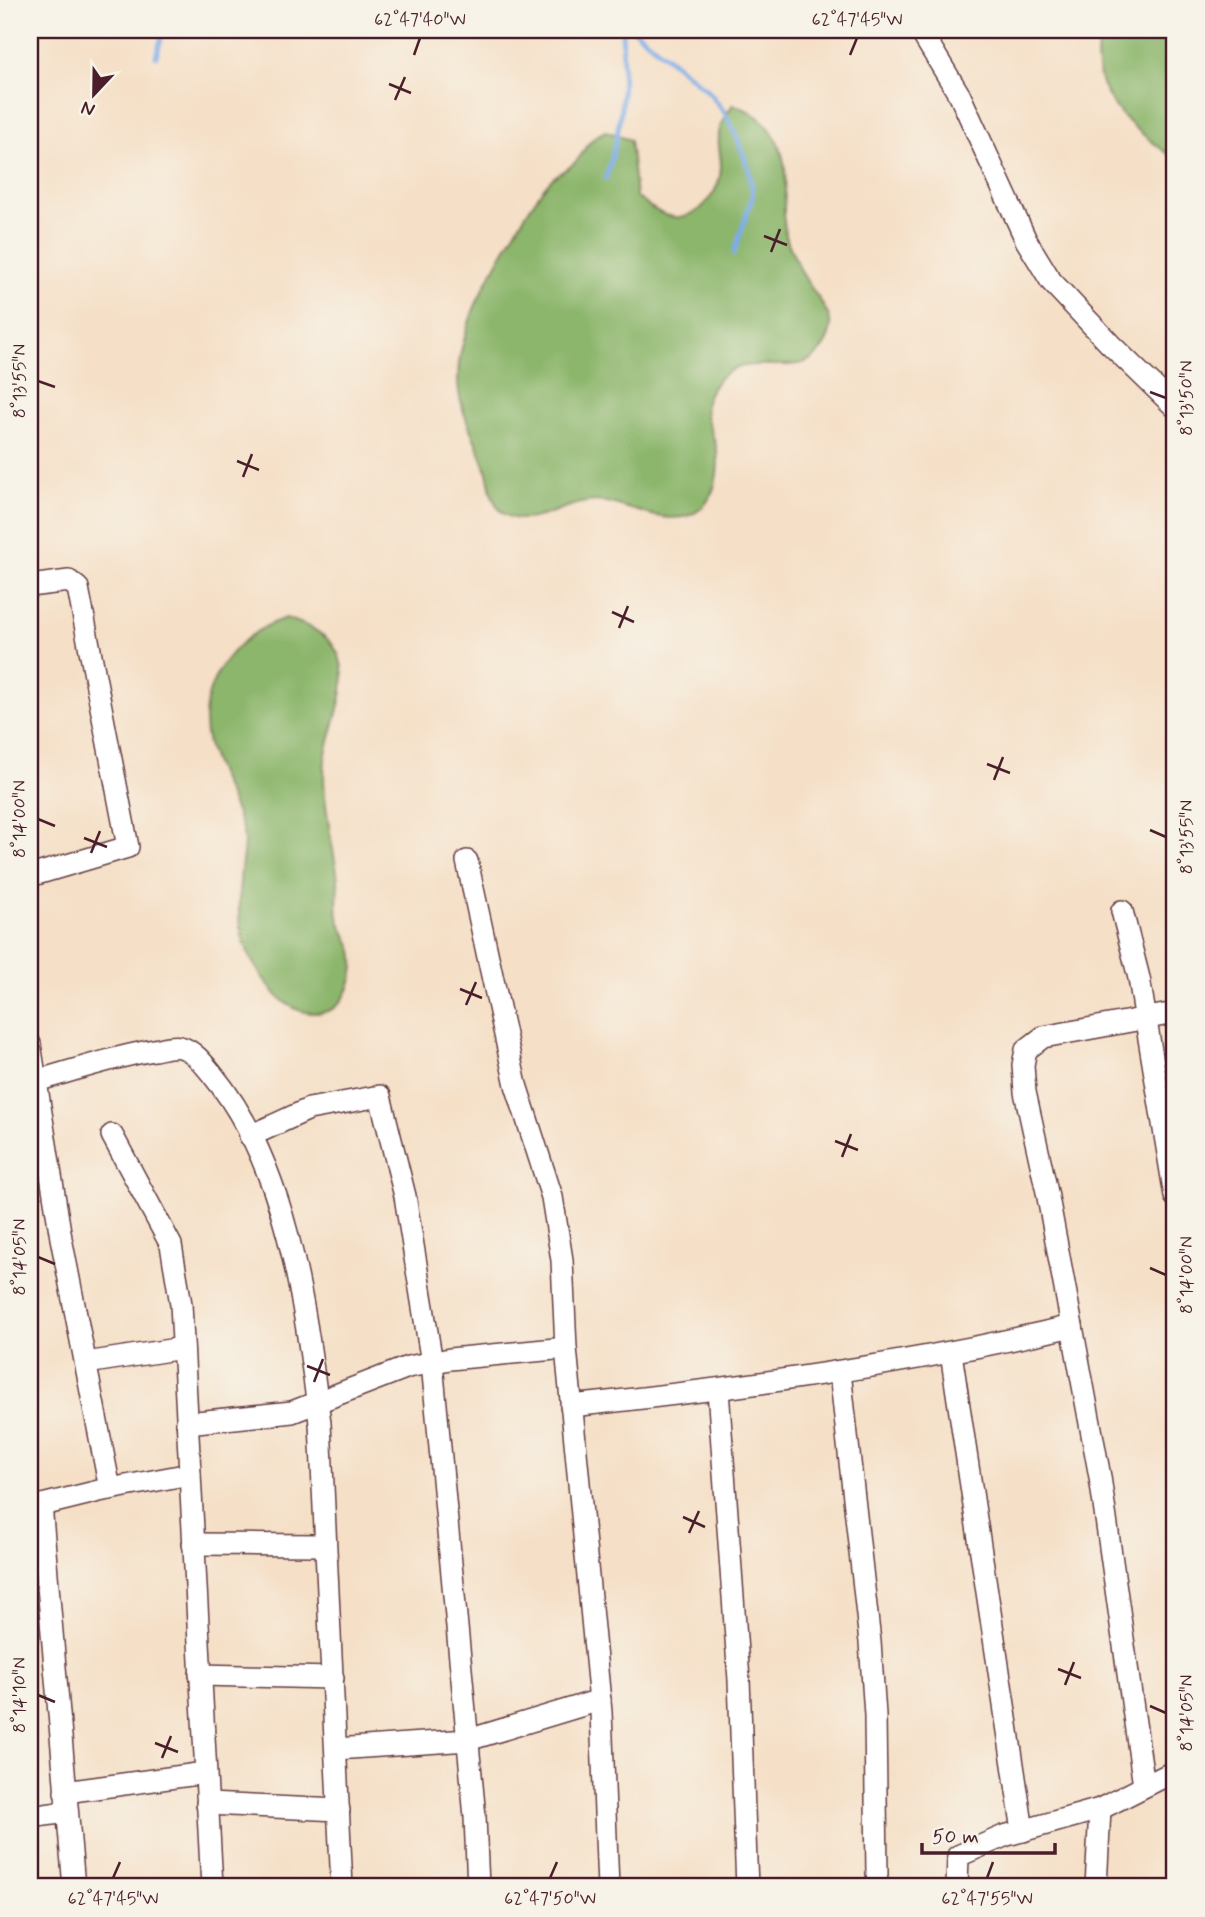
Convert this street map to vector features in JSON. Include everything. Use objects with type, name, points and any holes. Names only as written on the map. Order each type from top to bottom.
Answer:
[{"type":"street","points":[[920,30],[960,96],[1026,240],[1051,281],[1110,344],[1175,407]]},
{"type":"street","points":[[30,586],[69,581],[78,588],[128,847],[30,876]]},
{"type":"street","points":[[467,861],[516,1085],[552,1197],[562,1260],[571,1406],[600,1700],[608,1887]]},
{"type":"street","points":[[1122,911],[1133,949],[1172,1161],[1175,1196]]},
{"type":"street","points":[[1144,1786],[1100,1477],[1023,1065],[1026,1050],[1043,1037],[1175,1013]]},
{"type":"street","points":[[30,1044],[61,1238],[110,1489]]},
{"type":"street","points":[[36,1081],[122,1056],[179,1046],[189,1051],[222,1086],[250,1136],[279,1199],[317,1404],[342,1887]]},
{"type":"street","points":[[250,1136],[309,1108],[380,1096],[405,1196],[432,1363],[468,1740],[478,1887]]},
{"type":"street","points":[[113,1135],[171,1245],[181,1304],[212,1887]]},
{"type":"street","points":[[571,1406],[718,1390],[840,1372],[951,1353],[1072,1326]]},
{"type":"street","points":[[86,1363],[183,1348]]},
{"type":"street","points":[[187,1423],[274,1417],[317,1404],[385,1374],[432,1363],[566,1348]]},
{"type":"street","points":[[951,1353],[1023,1831]]},
{"type":"street","points":[[840,1372],[870,1642],[875,1715],[877,1874]]},
{"type":"street","points":[[718,1390],[739,1680],[747,1887]]},
{"type":"street","points":[[74,1887],[36,1507],[190,1474]]},
{"type":"street","points":[[193,1544],[324,1545]]},
{"type":"street","points":[[200,1675],[333,1678]]},
{"type":"street","points":[[336,1749],[468,1740],[600,1700]]},
{"type":"street","points":[[957,1887],[958,1856],[1023,1831],[1100,1809],[1175,1770]]},
{"type":"street","points":[[30,1817],[66,1802],[205,1773]]},
{"type":"street","points":[[207,1804],[339,1810]]},
{"type":"street","points":[[1096,1887],[1100,1809]]},
{"type":"green space","points":[[1101,30],[1175,30],[1175,159],[1142,134],[1114,106],[1099,72],[1097,53]]},
{"type":"green space","points":[[733,104],[759,118],[777,141],[785,169],[785,232],[801,270],[827,312],[830,321],[828,339],[810,360],[797,364],[736,368],[723,376],[711,390],[707,398],[706,412],[716,446],[717,475],[707,502],[692,514],[660,517],[615,504],[593,501],[529,519],[505,515],[497,507],[492,495],[486,469],[461,401],[458,378],[460,356],[470,320],[494,270],[541,192],[553,178],[575,162],[592,140],[606,131],[630,140],[636,197],[668,216],[680,217],[697,211],[710,199],[718,183],[721,166],[719,133]]},
{"type":"green space","points":[[286,618],[322,634],[333,645],[342,665],[343,678],[339,706],[327,747],[324,780],[338,881],[338,917],[353,951],[354,968],[349,988],[339,1004],[332,1009],[316,1013],[295,1009],[278,996],[261,975],[246,948],[239,920],[244,836],[211,755],[205,723],[213,684],[234,650],[249,637]]},
{"type":"waterway","points":[[156,56],[164,30]]},
{"type":"waterway","points":[[606,178],[622,104],[622,30]]},
{"type":"waterway","points":[[634,30],[709,92],[725,113],[737,137],[749,170],[753,195],[734,253]]}]
